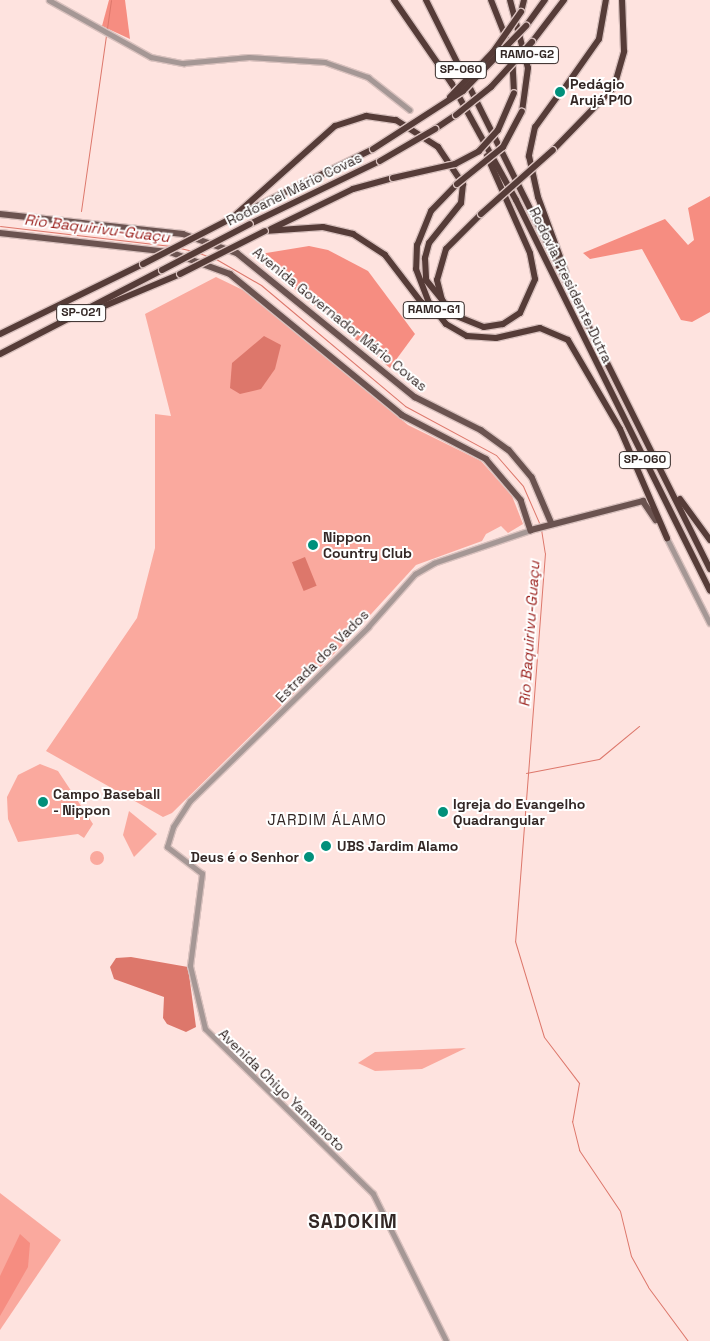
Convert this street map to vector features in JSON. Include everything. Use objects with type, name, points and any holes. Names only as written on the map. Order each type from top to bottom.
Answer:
[{"type":"highway","name":"Rodovia Presidente Dutra","points":[[394,0],[469,115],[710,590]]},
{"type":"highway","name":"Rodovia Presidente Dutra","points":[[426,0],[710,569]]},
{"type":"highway","points":[[72,318],[180,274],[353,189],[454,164],[479,151],[498,130],[514,93],[512,53],[491,0]]},
{"type":"highway","name":"RAMO-G2","points":[[510,0],[528,68],[522,112]]},
{"type":"highway","points":[[447,102],[493,52],[521,12],[524,0]]},
{"type":"highway","name":"Rodoanel Mário Covas","points":[[0,334],[372,148],[447,102],[494,63],[526,26],[545,0]]},
{"type":"highway","name":"Rodoanel Mário Covas","points":[[0,354],[250,224],[380,161],[469,107],[532,42],[564,0]]},
{"type":"highway","points":[[566,86],[600,39],[606,0]]},
{"type":"highway","points":[[442,300],[437,280],[442,255],[481,214],[554,150],[614,87],[624,51],[622,0]]},
{"type":"highway","points":[[557,97],[535,127],[529,156],[569,286]]},
{"type":"highway","name":"RAMO-G1","points":[[522,112],[503,147],[439,202],[426,220],[416,257],[419,280],[435,311],[456,332],[475,338],[540,328],[560,334],[578,352],[620,429],[667,538]]},
{"type":"highway","points":[[232,218],[335,126],[366,116],[396,120],[438,147],[463,184],[461,202],[429,243],[425,258],[426,280],[464,323],[494,326],[520,313],[533,289],[530,253],[469,115]]},
{"type":"highway","points":[[265,231],[323,226],[353,234],[385,255],[421,302],[435,311]]},
{"type":"highway","points":[[663,473],[710,540]]},
{"type":"main road","name":"Avenida Governador Mário Covas","points":[[0,214],[183,234],[246,258],[415,397],[488,433],[509,450],[532,477],[550,525]]},
{"type":"main road","points":[[0,233],[170,252],[230,274],[402,415],[486,459],[516,493],[534,529],[644,501],[667,538]]},
{"type":"street","points":[[49,0],[102,32],[151,57],[183,63],[268,57],[341,65],[368,77],[410,110]]},
{"type":"street","name":"Estrada dos Vados","points":[[167,847],[181,812],[368,627],[415,574],[434,563],[534,529]]},
{"type":"street","points":[[667,538],[710,623]]},
{"type":"street","name":"Avenida Chiyo Yamamoto","points":[[167,847],[202,874],[190,966],[205,1029],[373,1194],[446,1341]]},
{"type":"shaded area","points":[[109,0],[125,0],[130,39],[102,26]]},
{"type":"shaded area","points":[[710,196],[710,312],[692,322],[681,320],[642,249],[590,259],[583,253],[665,219],[688,245],[694,240],[688,208]]},
{"type":"shaded area","points":[[309,246],[328,250],[368,271],[415,334],[390,368],[254,255]]},
{"type":"shaded area","name":"Nippon Country Club","points":[[216,277],[247,292],[408,425],[481,461],[512,496],[523,524],[508,533],[501,526],[486,534],[482,541],[416,565],[340,648],[172,813],[163,817],[46,751],[137,618],[155,548],[155,414],[171,416],[145,314]]},
{"type":"shaded area","points":[[264,336],[281,345],[275,369],[261,389],[240,394],[230,388],[232,363]]},
{"type":"shaded area","points":[[305,557],[317,586],[304,591],[292,562]]},
{"type":"shaded area","name":"Campo Baseball - Nippon","points":[[40,764],[58,771],[93,824],[84,838],[78,834],[18,842],[8,819],[7,797],[18,775]]},
{"type":"shaded area","points":[[129,811],[157,834],[134,857],[123,835]]},
{"type":"shaded area","points":[[94,851],[100,851],[104,858],[100,865],[94,865],[90,861],[90,855]]},
{"type":"shaded area","points":[[131,957],[188,967],[196,1027],[186,1032],[167,1024],[163,1018],[164,997],[114,979],[110,967],[116,958]]},
{"type":"shaded area","points":[[466,1048],[422,1069],[375,1071],[358,1063],[375,1052]]},
{"type":"shaded area","points":[[0,1193],[61,1240],[0,1330]]},
{"type":"shaded area","points":[[20,1234],[30,1243],[28,1267],[0,1316],[0,1276]]},
{"type":"waterway","points":[[81,211],[111,0]]},
{"type":"waterway","name":"Rio Baquirivu-Guaçu","points":[[0,226],[171,246]]},
{"type":"waterway","name":"Rio Baquirivu-Guaçu","points":[[180,248],[193,251]]},
{"type":"waterway","name":"Rio Baquirivu-Guaçu","points":[[199,253],[210,257]]},
{"type":"waterway","name":"Rio Baquirivu-Guaçu","points":[[216,259],[261,285],[405,406],[496,455],[523,486],[540,525]]},
{"type":"waterway","name":"Rio Baquirivu-Guaçu","points":[[541,529],[545,553],[515,941],[544,1037],[579,1083],[572,1121],[579,1150],[620,1211],[631,1256],[648,1287],[688,1341]]},
{"type":"waterway","points":[[526,773],[599,759],[639,726]]},
{"type":"tunnel","points":[[557,97],[566,86]]},
{"type":"place","name":"Pedágio Arujá P10","points":[[560,92]]},
{"type":"place","name":"Nippon Country Club","points":[[313,545]]},
{"type":"place","name":"Campo Baseball - Nippon","points":[[43,802]]},
{"type":"place","name":"Igreja do Evangelho Quadrangular","points":[[443,812]]},
{"type":"place","name":"UBS Jardim Alamo","points":[[326,846]]},
{"type":"place","name":"Deus é o Senhor","points":[[309,857]]},
{"type":"district","name":"JARDIM ÁLAMO","points":[[327,820]]},
{"type":"district","name":"SADOKIM","points":[[353,1222]]}]
